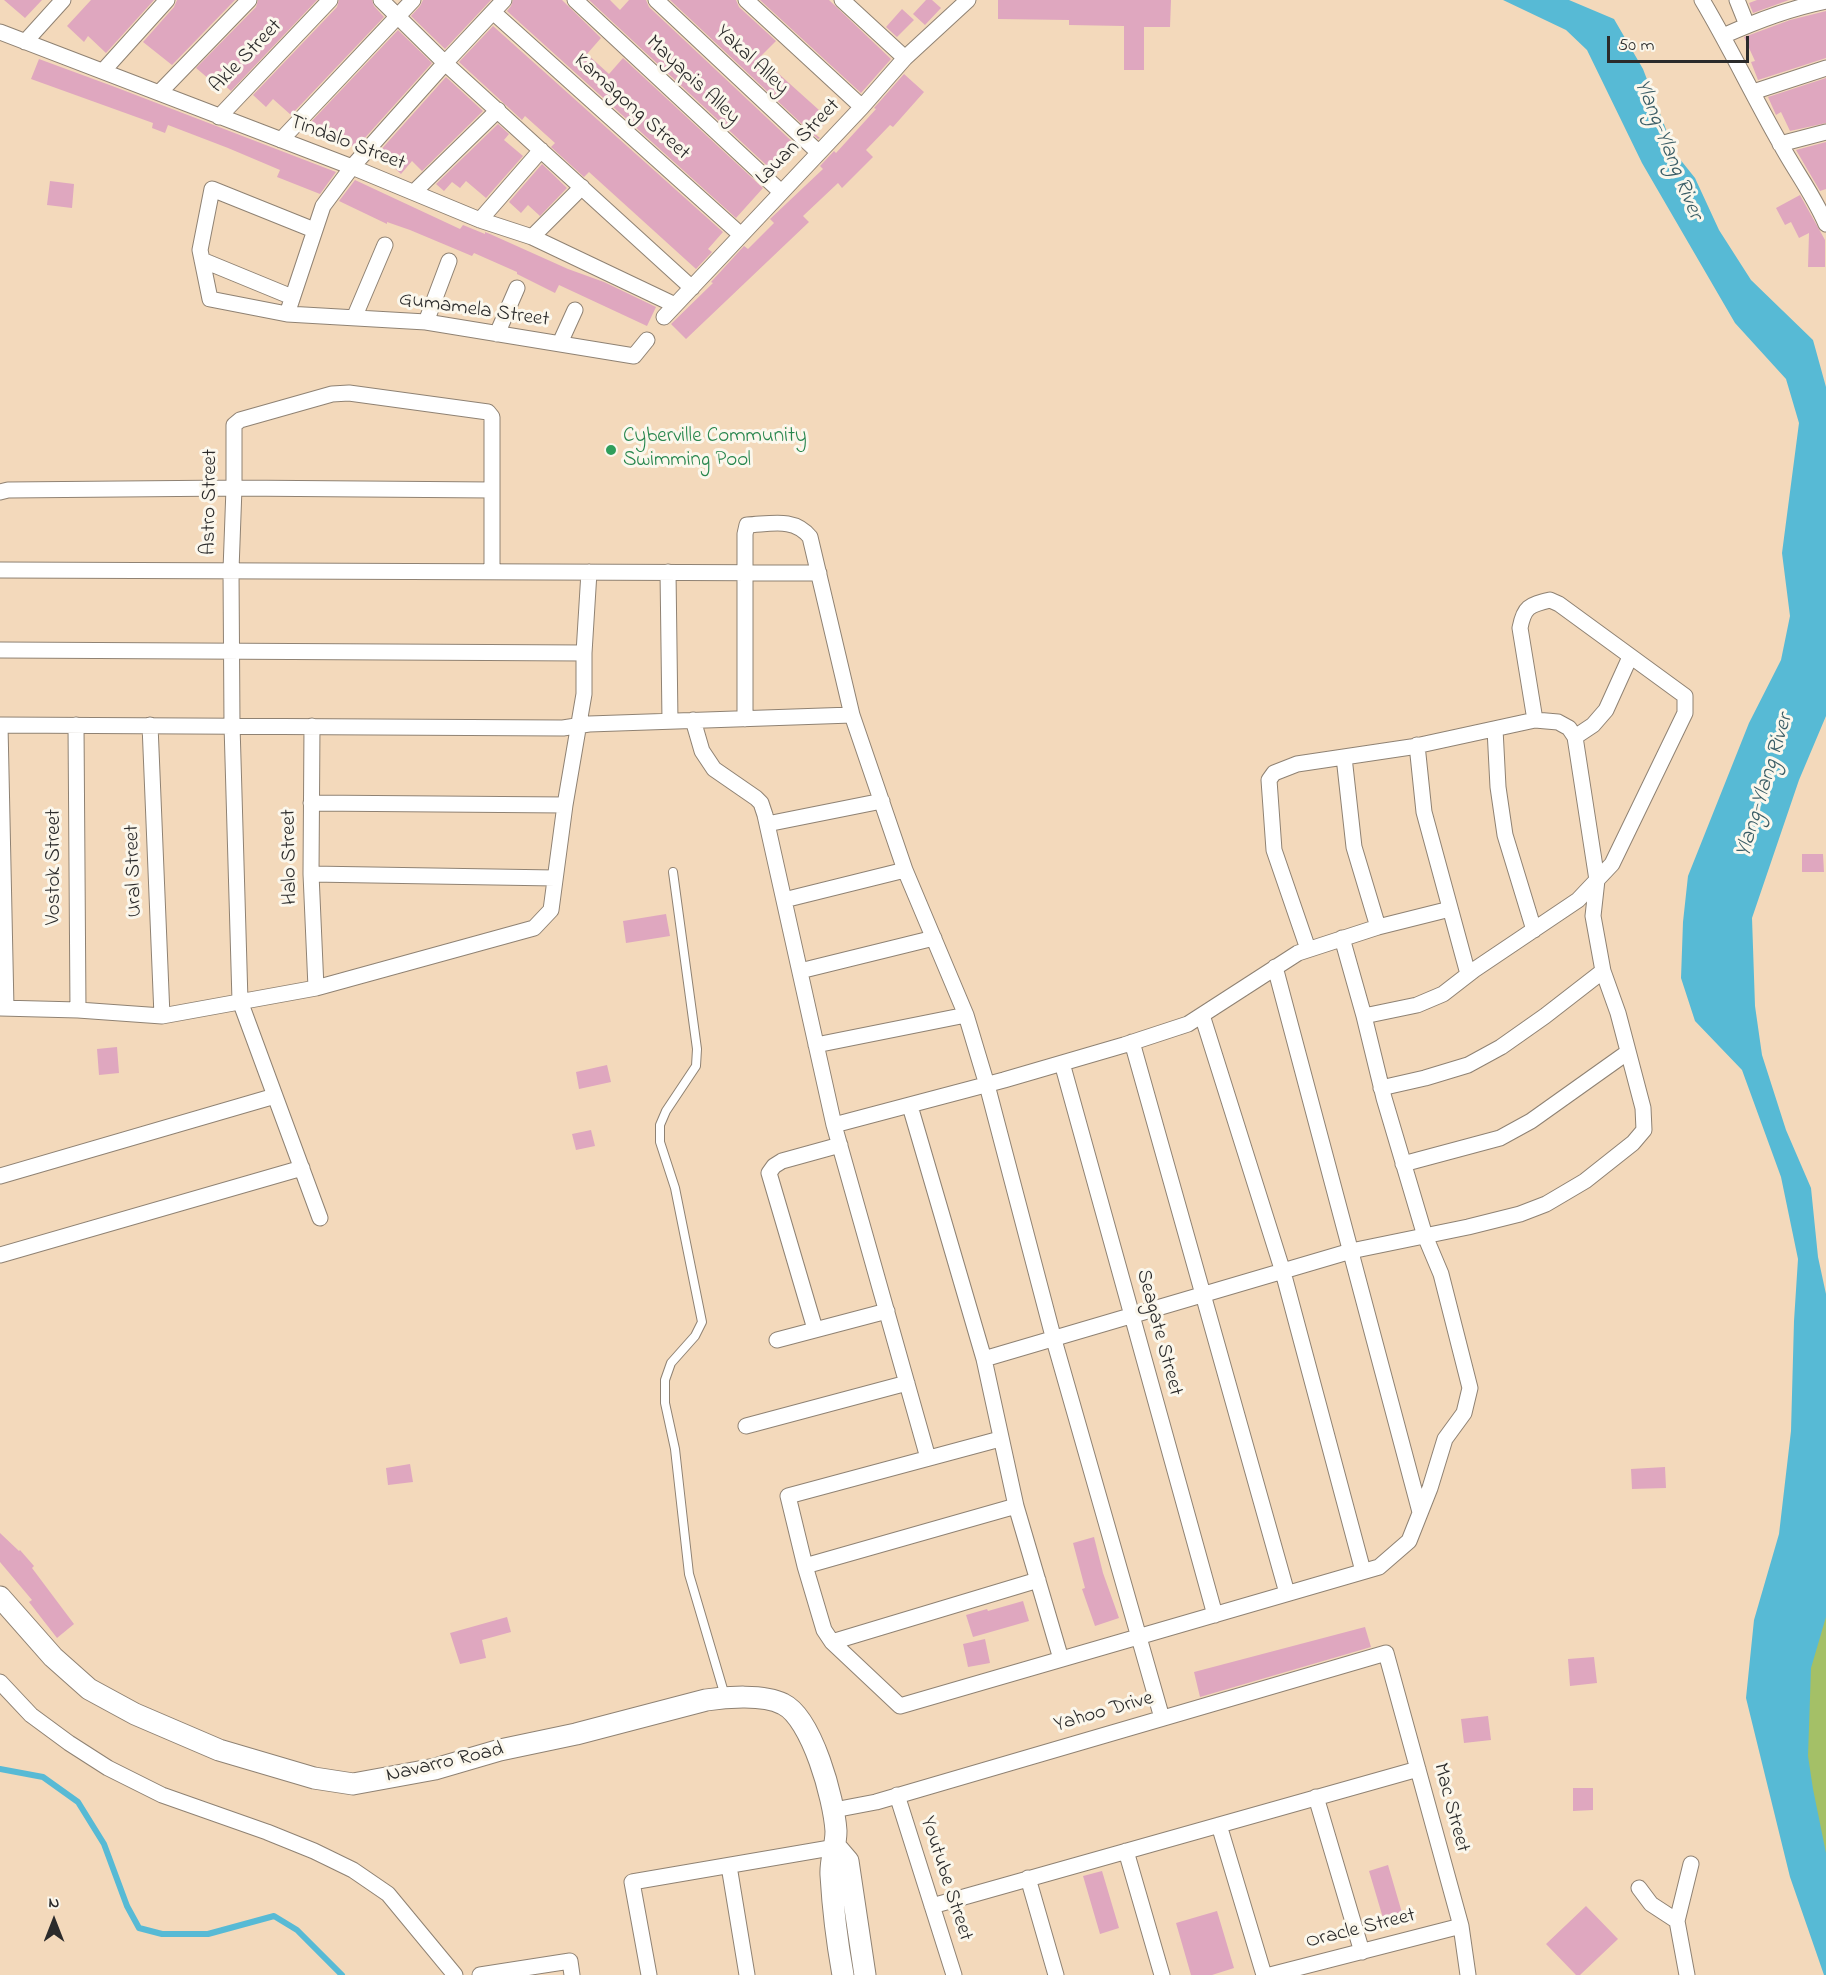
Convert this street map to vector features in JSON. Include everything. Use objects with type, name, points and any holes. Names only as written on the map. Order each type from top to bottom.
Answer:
[{"type":"street","points":[[25,42],[63,0]]},
{"type":"street","points":[[103,70],[167,0]]},
{"type":"street","points":[[159,93],[249,0]]},
{"type":"street","name":"Akle Street","points":[[219,117],[330,0]]},
{"type":"street","points":[[381,0],[446,63],[692,288]]},
{"type":"street","points":[[281,140],[413,0]]},
{"type":"street","points":[[287,314],[322,206],[352,167],[504,0]]},
{"type":"street","name":"Mayapis Alley","points":[[575,0],[781,192]]},
{"type":"street","name":"Yakal Alley","points":[[656,0],[818,152]]},
{"type":"street","points":[[746,0],[862,107]]},
{"type":"street","points":[[842,0],[905,58]]},
{"type":"street","name":"Lauan Street","points":[[664,318],[905,58],[968,0]]},
{"type":"street","points":[[1702,0],[1780,144],[1820,197],[1826,224]]},
{"type":"street","points":[[1737,0],[1747,25]]},
{"type":"street","points":[[1723,36],[1804,3],[1826,1]]},
{"type":"street","name":"Kamagong Street","points":[[493,12],[741,235]]},
{"type":"street","name":"Tindalo Street","points":[[0,32],[352,167],[480,220],[532,237],[675,305]]},
{"type":"street","points":[[1753,92],[1826,68]]},
{"type":"street","points":[[414,192],[498,110]]},
{"type":"street","points":[[1780,144],[1826,132]]},
{"type":"street","points":[[480,220],[541,150]]},
{"type":"street","points":[[532,237],[582,187]]},
{"type":"street","points":[[292,297],[202,260],[200,250],[212,189],[314,230]]},
{"type":"street","points":[[354,318],[385,245]]},
{"type":"street","name":"Gumamela Street","points":[[202,260],[210,299],[287,314],[426,322],[634,356],[647,340]]},
{"type":"street","points":[[426,322],[449,261]]},
{"type":"street","points":[[497,333],[517,288]]},
{"type":"street","points":[[560,343],[575,310]]},
{"type":"street","name":"Astro Street","points":[[320,1218],[240,1001],[231,651],[234,425],[240,420],[332,394],[349,393],[488,412],[492,417],[492,571]]},
{"type":"street","points":[[0,492],[8,490],[234,488],[492,490]]},
{"type":"street","points":[[745,719],[747,525],[791,523],[803,528],[810,537],[852,715],[905,870],[966,1015],[987,1085],[1054,1340],[1162,1718]]},
{"type":"street","points":[[0,570],[819,573]]},
{"type":"street","points":[[589,572],[584,694],[577,727],[565,805],[551,910],[534,928],[316,988],[162,1016],[3,1008],[0,724],[577,727],[589,724],[852,715]]},
{"type":"street","points":[[668,572],[670,721]]},
{"type":"street","points":[[1364,1017],[1417,1005],[1443,993],[1578,900],[1612,864],[1685,713],[1684,696],[1559,604],[1550,600],[1527,608],[1522,614],[1520,628],[1534,720]]},
{"type":"street","points":[[0,650],[584,652]]},
{"type":"street","points":[[1575,736],[1593,725],[1606,710],[1630,657]]},
{"type":"street","points":[[693,720],[702,751],[714,769],[761,803],[834,1125],[928,1458]]},
{"type":"street","points":[[984,1359],[1351,1251],[1520,1214],[1546,1204],[1585,1181],[1633,1143],[1644,1130],[1642,1108],[1618,1013],[1603,971],[1593,916],[1597,880],[1575,736],[1569,728],[1558,722],[1534,720],[1417,745],[1297,764],[1274,773],[1269,780],[1274,850],[1308,949]]},
{"type":"street","name":"Vostok Street","points":[[76,724],[78,1010]]},
{"type":"street","name":"Ural Street","points":[[150,725],[162,1016]]},
{"type":"street","name":"Halo Street","points":[[312,726],[311,874],[316,988]]},
{"type":"street","points":[[1495,729],[1498,787],[1505,835],[1534,930]]},
{"type":"street","points":[[1417,745],[1424,812],[1468,974]]},
{"type":"street","points":[[1344,757],[1354,847],[1378,927]]},
{"type":"street","points":[[767,824],[882,801]]},
{"type":"street","points":[[311,802],[565,805]]},
{"type":"street","points":[[784,900],[905,870]]},
{"type":"street","points":[[311,874],[555,878]]},
{"type":"street","points":[[834,1125],[987,1085],[1188,1024],[1298,953],[1378,927],[1450,909]]},
{"type":"street","points":[[800,971],[934,938]]},
{"type":"street","points":[[1000,1439],[788,1496],[824,1630],[832,1642],[900,1706],[1379,1567],[1408,1540],[1430,1488],[1445,1439],[1464,1413],[1470,1388],[1441,1274],[1425,1236],[1381,1088],[1342,938]]},
{"type":"street","points":[[1275,967],[1420,1512]]},
{"type":"street","points":[[1381,1088],[1468,1065],[1545,1017],[1603,971]]},
{"type":"street","points":[[816,1045],[966,1015]]},
{"type":"street","points":[[1202,1015],[1283,1272],[1363,1571]]},
{"type":"street","points":[[1132,1042],[1287,1593]]},
{"type":"street","points":[[1403,1164],[1500,1138],[1531,1121],[1628,1052]]},
{"type":"street","name":"Seagate Street","points":[[1062,1063],[1215,1614]]},
{"type":"street","points":[[0,1176],[275,1096]]},
{"type":"street","points":[[910,1106],[984,1359],[1016,1506],[1061,1659]]},
{"type":"street","points":[[815,1329],[769,1173],[782,1161],[840,1145]]},
{"type":"street","points":[[0,1255],[302,1168]]},
{"type":"street","points":[[777,1340],[886,1311]]},
{"type":"street","points":[[746,1426],[907,1383]]},
{"type":"street","points":[[805,1566],[1016,1506]]},
{"type":"street","points":[[832,1642],[1038,1580]]},
{"type":"street","name":"Navarro Road","points":[[0,1598],[7,1614],[89,1689],[135,1714],[219,1750],[314,1778],[353,1784],[435,1769],[500,1750],[576,1734],[706,1700],[726,1698],[770,1700],[784,1704],[801,1721],[827,1778],[834,1810],[836,1847]]},
{"type":"street","name":"Yahoo Drive","points":[[834,1810],[872,1803],[1386,1653]]},
{"type":"street","name":"Mac Street","points":[[1386,1653],[1461,1926],[1468,1975]]},
{"type":"street","points":[[0,1682],[32,1715],[69,1743],[108,1768],[162,1795],[267,1832],[353,1870],[388,1894],[455,1975]]},
{"type":"street","points":[[932,1906],[1418,1769]]},
{"type":"street","name":"Youtube Street","points":[[897,1795],[954,1975]]},
{"type":"street","points":[[1316,1797],[1362,1952]]},
{"type":"street","points":[[1219,1825],[1264,1975]]},
{"type":"street","points":[[648,1975],[632,1882],[836,1847]]},
{"type":"street","points":[[836,1847],[830,1862],[835,1928],[843,1975]]},
{"type":"street","points":[[836,1847],[848,1860],[865,1975]]},
{"type":"street","points":[[1126,1851],[1162,1975]]},
{"type":"street","points":[[1687,1975],[1677,1921],[1691,1864]]},
{"type":"street","points":[[729,1866],[747,1975]]},
{"type":"street","points":[[1028,1878],[1056,1975]]},
{"type":"street","points":[[1640,1888],[1651,1904],[1677,1921]]},
{"type":"street","name":"Oracle Street","points":[[1270,1975],[1461,1926]]},
{"type":"street","points":[[480,1975],[570,1960],[572,1975]]},
{"type":"lane","points":[[673,872],[697,1048],[696,1066],[666,1111],[660,1125],[660,1142],[675,1188],[702,1322],[695,1336],[671,1364],[665,1380],[665,1403],[675,1449],[689,1574],[726,1698]]},
{"type":"green space","points":[[1826,1488],[1826,1902],[1773,1743]]},
{"type":"water","name":"Ylang-Ylang River","points":[[1503,0],[1569,0],[1614,19],[1643,69],[1675,153],[1695,178],[1719,230],[1751,280],[1813,340],[1826,387],[1826,716],[1799,780],[1752,918],[1755,1006],[1762,1055],[1786,1130],[1811,1188],[1818,1257],[1826,1294],[1826,1617],[1811,1668],[1808,1756],[1826,1853],[1826,1975],[1824,1975],[1790,1877],[1746,1698],[1754,1620],[1779,1534],[1791,1431],[1798,1259],[1781,1177],[1742,1070],[1695,1021],[1681,978],[1683,922],[1688,876],[1749,723],[1781,660],[1790,616],[1782,553],[1799,423],[1786,379],[1735,323],[1642,163],[1587,50],[1566,30]]},
{"type":"building","points":[[4,0],[42,0],[25,18]]},
{"type":"building","points":[[91,0],[154,0],[106,53],[88,36],[84,42],[67,26]]},
{"type":"building","points":[[177,0],[235,0],[172,65],[143,42],[174,7]]},
{"type":"building","points":[[258,0],[317,0],[231,91],[213,75],[209,79],[196,68],[256,7]]},
{"type":"building","points":[[339,0],[372,0],[374,6],[384,17],[291,115],[273,99],[266,107],[253,95],[337,7]]},
{"type":"building","points":[[423,0],[491,0],[445,49],[411,16]]},
{"type":"building","points":[[513,0],[562,0],[601,38],[587,54],[609,74],[623,58],[763,188],[736,218],[507,11]]},
{"type":"building","points":[[589,0],[610,0],[620,10],[629,0],[646,0],[649,7],[799,148],[776,174]]},
{"type":"building","points":[[670,0],[736,0],[739,7],[776,41],[760,57],[829,119],[815,134],[820,138],[818,139]]},
{"type":"building","points":[[760,0],[829,0],[891,59],[861,93]]},
{"type":"building","points":[[926,0],[932,0],[941,8],[925,25],[913,14]]},
{"type":"building","points":[[998,0],[1171,0],[1170,27],[1144,27],[1144,70],[1124,70],[1124,26],[1069,25],[1069,20],[998,19]]},
{"type":"building","points":[[1757,0],[1789,0],[1753,13],[1749,3]]},
{"type":"building","points":[[902,9],[914,20],[897,37],[886,27]]},
{"type":"building","points":[[1826,11],[1826,58],[1758,80],[1751,62],[1755,61],[1744,37],[1790,20]]},
{"type":"building","points":[[493,26],[723,232],[708,249],[712,252],[696,269],[589,172],[584,177],[551,147],[555,143],[525,116],[522,120],[459,62]]},
{"type":"building","points":[[398,30],[432,63],[363,140],[362,138],[353,147],[331,127],[323,135],[310,123]]},
{"type":"building","points":[[39,59],[336,172],[320,194],[277,177],[280,170],[228,148],[168,125],[165,133],[152,128],[153,123],[31,79]]},
{"type":"building","points":[[904,74],[924,92],[893,127],[890,125],[866,150],[873,157],[842,188],[838,183],[803,216],[809,222],[686,339],[671,324],[713,283],[711,282],[744,246],[748,249],[774,223],[770,219],[823,169],[820,166],[834,151],[836,153]]},
{"type":"building","points":[[446,77],[483,111],[422,171],[412,161],[401,174],[378,153]]},
{"type":"building","points":[[1826,78],[1826,123],[1790,131],[1781,112],[1776,115],[1768,97]]},
{"type":"building","points":[[498,124],[509,134],[504,140],[523,156],[486,198],[466,181],[460,188],[452,182],[444,191],[436,184]]},
{"type":"building","points":[[1826,142],[1826,189],[1820,191],[1796,150]]},
{"type":"building","points":[[542,164],[567,188],[540,216],[528,205],[521,213],[509,202]]},
{"type":"building","points":[[355,180],[460,229],[463,225],[485,234],[485,232],[568,269],[604,282],[656,307],[647,326],[559,285],[555,293],[517,272],[474,253],[472,256],[410,230],[387,222],[387,224],[339,201]]},
{"type":"building","points":[[50,181],[74,184],[72,208],[47,205]]},
{"type":"building","points":[[1800,195],[1825,240],[1825,267],[1808,267],[1809,233],[1799,238],[1791,222],[1785,225],[1776,208]]},
{"type":"building","points":[[1802,854],[1823,854],[1824,872],[1802,872]]},
{"type":"building","points":[[666,914],[670,936],[626,943],[623,921]]},
{"type":"building","points":[[117,1047],[119,1073],[99,1075],[97,1049]]},
{"type":"building","points":[[607,1065],[611,1082],[579,1089],[576,1072]]},
{"type":"building","points":[[591,1130],[595,1146],[576,1150],[572,1134]]},
{"type":"building","points":[[410,1464],[413,1482],[388,1485],[386,1468]]},
{"type":"building","points":[[1665,1467],[1666,1488],[1632,1489],[1631,1469]]},
{"type":"building","points":[[0,1533],[34,1566],[32,1568],[74,1624],[57,1638],[29,1602],[32,1600],[0,1562]]},
{"type":"building","points":[[1094,1537],[1103,1573],[1119,1618],[1095,1626],[1082,1589],[1085,1588],[1073,1543]]},
{"type":"building","points":[[1023,1601],[1029,1621],[973,1637],[966,1615]]},
{"type":"building","points":[[507,1617],[511,1632],[482,1640],[486,1658],[460,1664],[450,1633]]},
{"type":"building","points":[[1365,1627],[1371,1647],[1200,1697],[1194,1672]]},
{"type":"building","points":[[985,1639],[990,1663],[968,1667],[963,1644]]},
{"type":"building","points":[[1594,1657],[1597,1683],[1570,1686],[1568,1659]]},
{"type":"building","points":[[1488,1716],[1491,1740],[1464,1743],[1461,1719]]},
{"type":"building","points":[[1573,1788],[1593,1788],[1593,1810],[1573,1811]]},
{"type":"building","points":[[1388,1865],[1405,1923],[1386,1928],[1369,1871]]},
{"type":"building","points":[[1102,1871],[1119,1928],[1100,1934],[1083,1876]]},
{"type":"building","points":[[1586,1906],[1618,1939],[1580,1975],[1576,1975],[1546,1944]]},
{"type":"building","points":[[1217,1911],[1234,1968],[1212,1975],[1191,1975],[1176,1923]]},
{"type":"waterway","points":[[0,1769],[43,1777],[78,1802],[104,1844],[127,1906],[139,1928],[162,1934],[208,1934],[274,1916],[297,1930],[342,1975]]},
{"type":"place","name":"Cyberville Community Swimming Pool","points":[[611,450]]}]
